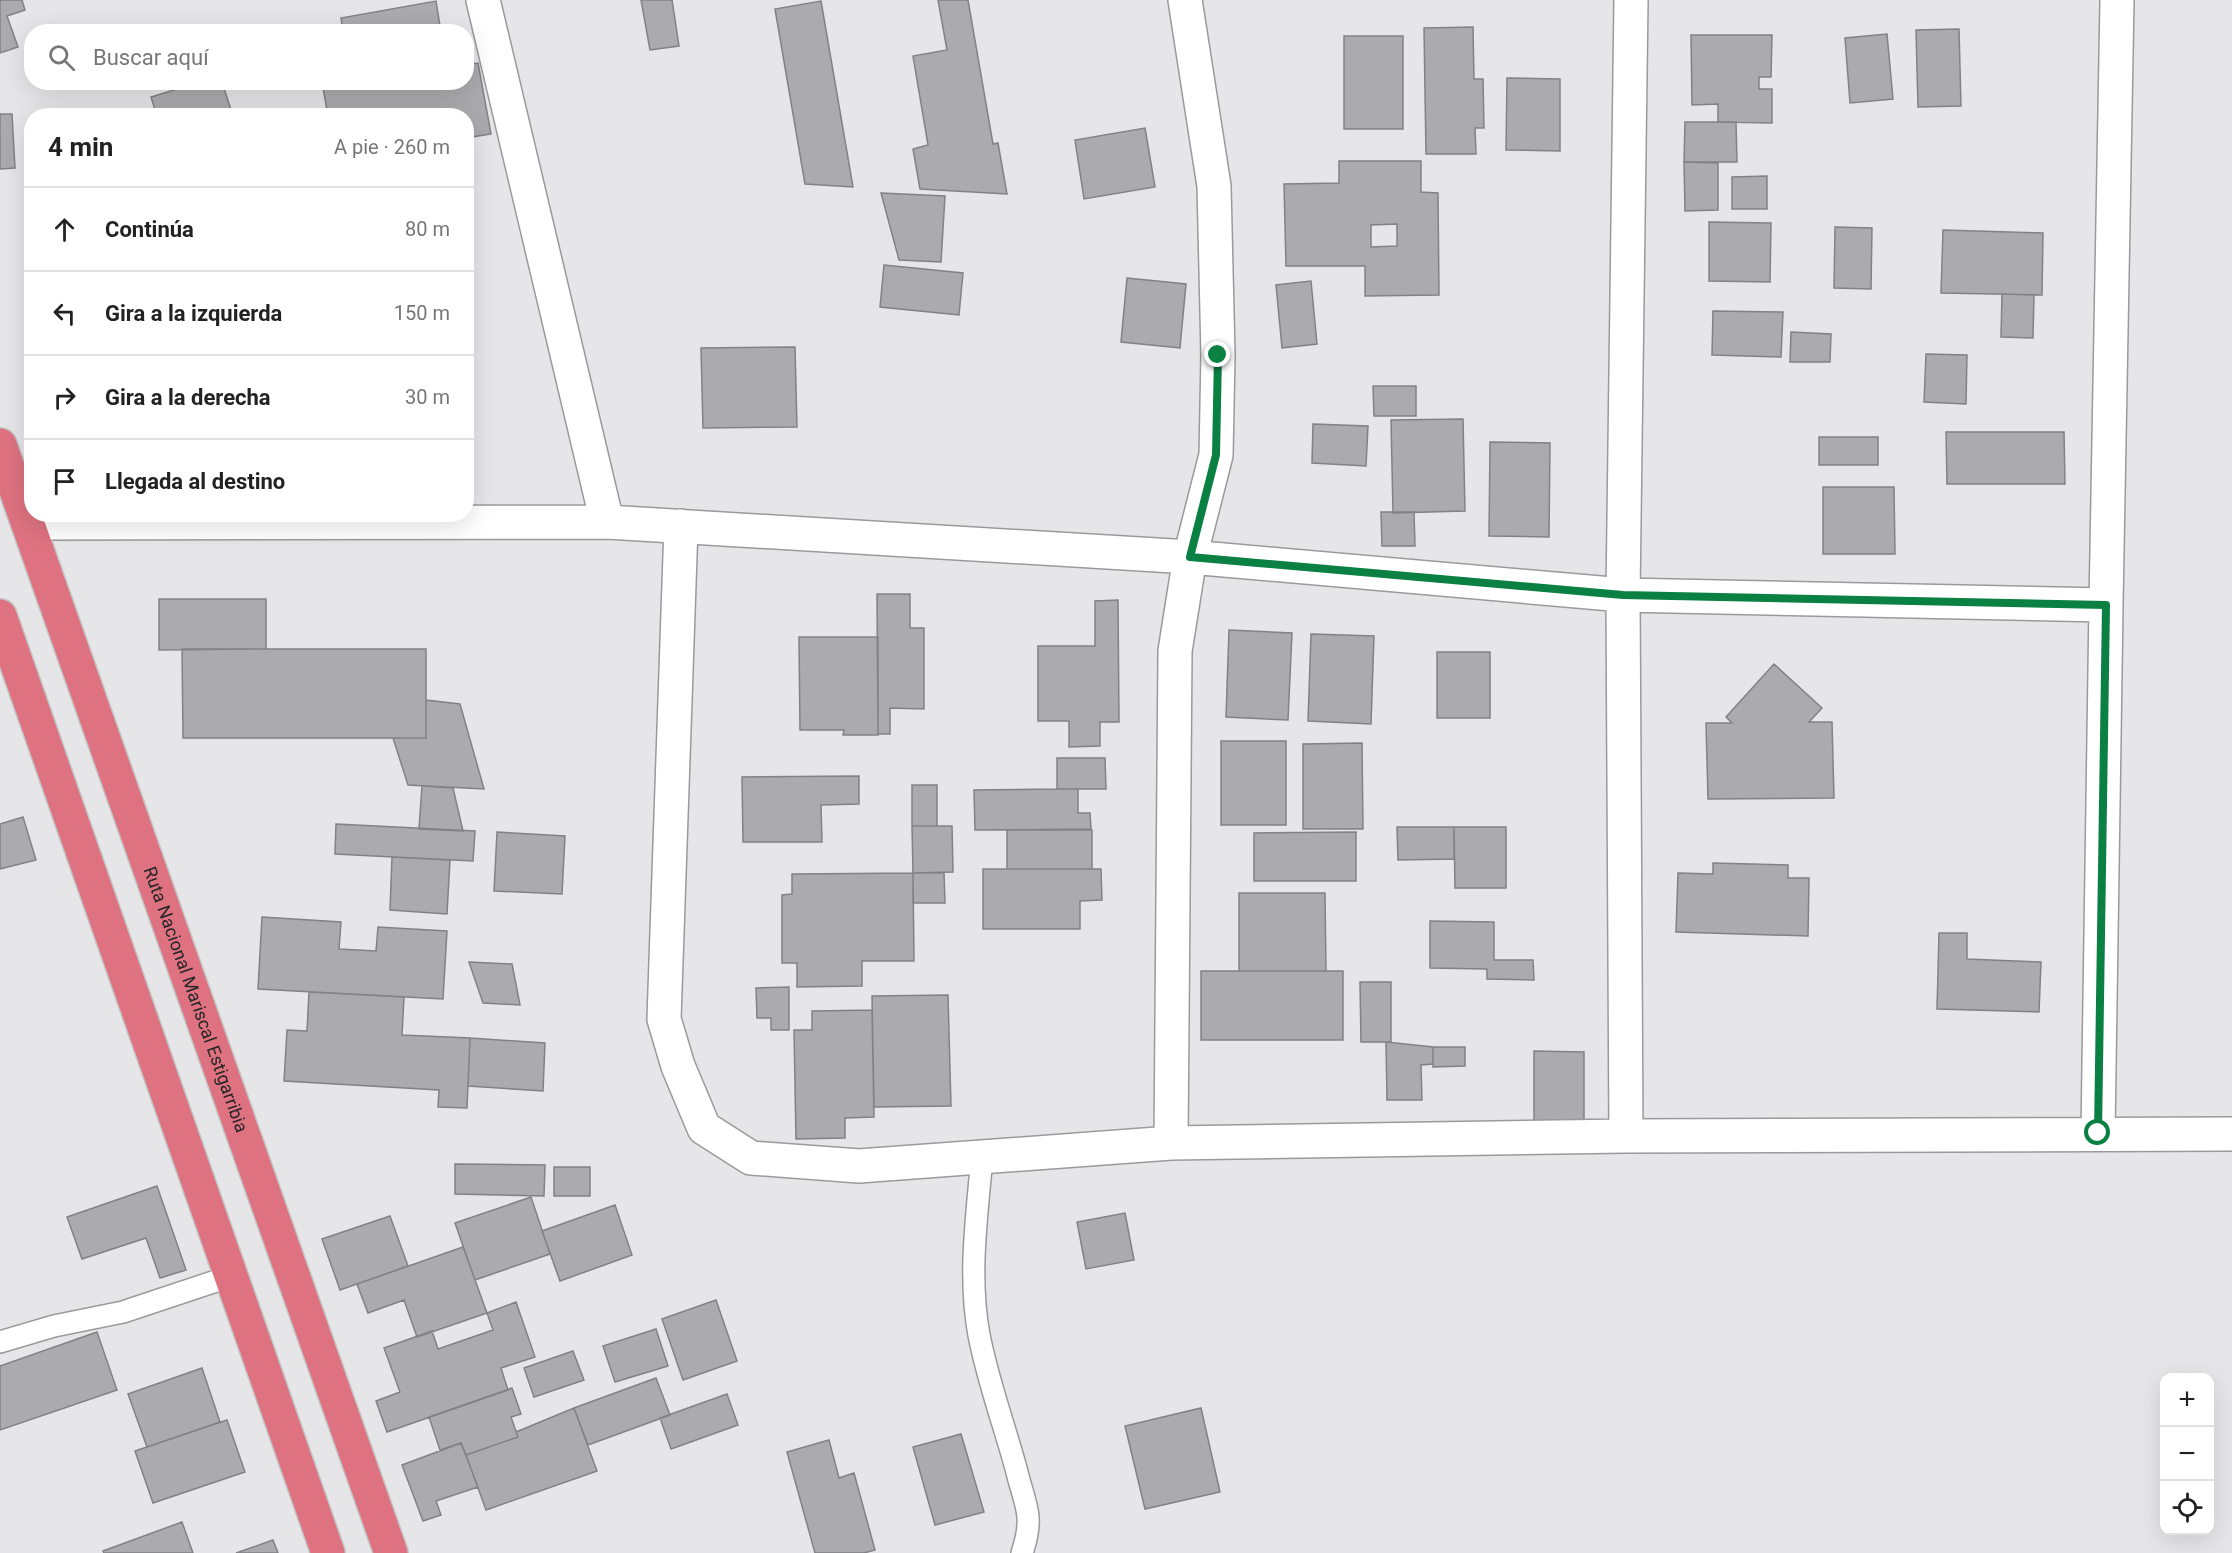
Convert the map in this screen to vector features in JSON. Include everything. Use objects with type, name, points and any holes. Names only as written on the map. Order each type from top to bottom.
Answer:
[{"type":"highway","name":"Ruta Nacional Mariscal Estigarribia","points":[[0,445],[24,510]]},
{"type":"highway","name":"Ruta Nacional Mariscal Estigarribia","points":[[29,523],[391,1553]]},
{"type":"highway","points":[[0,616],[328,1553]]},
{"type":"street","points":[[483,0],[607,522]]},
{"type":"street","points":[[1171,1143],[1175,651],[1190,557],[1216,455],[1218,355],[1214,186],[1185,0]]},
{"type":"street","points":[[1626,1136],[1623,595],[1631,0]]},
{"type":"street","points":[[2098,1133],[2117,0]]},
{"type":"street","points":[[29,523],[607,522],[1190,557],[1623,595],[2106,605]]},
{"type":"street","points":[[681,526],[663,1019],[678,1066],[704,1128],[751,1158],[859,1166],[1171,1143],[1626,1136],[2232,1134]]},
{"type":"lane","points":[[982,1157],[973,1263],[974,1299],[979,1335],[989,1378],[1028,1516],[1027,1537],[1022,1553]]},
{"type":"lane","points":[[0,1342],[54,1326],[123,1312],[231,1276]]},
{"type":"building","points":[[0,0],[22,0],[25,10],[7,16],[18,47],[0,53]]},
{"type":"building","points":[[641,0],[672,0],[679,46],[650,50]]},
{"type":"building","points":[[938,0],[968,0],[993,144],[998,143],[1007,194],[920,189],[913,149],[928,145],[913,56],[947,50]]},
{"type":"building","points":[[436,1],[440,24],[342,24],[341,18]]},
{"type":"building","points":[[821,1],[853,187],[805,184],[775,9]]},
{"type":"building","points":[[1473,27],[1474,79],[1483,79],[1484,128],[1475,128],[1476,154],[1426,154],[1424,28]]},
{"type":"building","points":[[1959,29],[1961,106],[1918,107],[1916,30]]},
{"type":"building","points":[[1887,34],[1893,99],[1850,103],[1845,38]]},
{"type":"building","points":[[1691,35],[1772,35],[1771,77],[1759,77],[1759,89],[1772,89],[1772,123],[1718,122],[1718,104],[1692,105]]},
{"type":"building","points":[[1344,36],[1403,36],[1403,129],[1344,129]]},
{"type":"building","points":[[478,63],[491,134],[474,137],[474,108],[327,108],[323,90],[474,90],[474,64]]},
{"type":"building","points":[[1507,78],[1560,79],[1560,151],[1506,150]]},
{"type":"building","points":[[174,90],[225,90],[230,108],[154,108],[151,97]]},
{"type":"building","points":[[0,114],[12,114],[15,168],[0,169]]},
{"type":"building","points":[[1685,122],[1736,122],[1737,162],[1684,162]]},
{"type":"building","points":[[1145,128],[1155,187],[1084,199],[1075,140]]},
{"type":"building","points":[[1339,161],[1421,161],[1421,192],[1438,193],[1439,295],[1365,296],[1365,266],[1286,266],[1284,184],[1339,183]],"holes":[[[1397,224],[1397,246],[1371,247],[1371,225]]]},
{"type":"building","points":[[1684,162],[1718,163],[1718,210],[1685,211]]},
{"type":"building","points":[[1767,176],[1767,209],[1732,209],[1732,177]]},
{"type":"building","points":[[881,193],[945,196],[941,262],[899,260]]},
{"type":"building","points":[[1709,222],[1771,223],[1770,282],[1709,281]]},
{"type":"building","points":[[1835,227],[1872,228],[1871,289],[1834,288]]},
{"type":"building","points":[[1943,230],[2043,233],[2042,295],[1941,293]]},
{"type":"building","points":[[884,265],[963,273],[959,315],[880,307]]},
{"type":"building","points":[[1127,278],[1186,284],[1180,348],[1121,342]]},
{"type":"building","points":[[1311,281],[1317,344],[1282,348],[1276,285]]},
{"type":"building","points":[[2002,294],[2034,295],[2033,338],[2001,337]]},
{"type":"building","points":[[1713,311],[1783,312],[1781,357],[1712,355]]},
{"type":"building","points":[[1791,332],[1831,334],[1830,362],[1790,362]]},
{"type":"building","points":[[795,347],[797,427],[703,428],[701,348]]},
{"type":"building","points":[[1926,354],[1967,355],[1966,404],[1924,402]]},
{"type":"building","points":[[1373,386],[1416,386],[1416,416],[1374,416]]},
{"type":"building","points":[[1463,419],[1465,511],[1393,513],[1391,420]]},
{"type":"building","points":[[1313,424],[1368,426],[1366,466],[1312,463]]},
{"type":"building","points":[[1946,432],[2064,432],[2065,484],[1947,484]]},
{"type":"building","points":[[1819,437],[1878,437],[1878,465],[1819,465]]},
{"type":"building","points":[[1490,442],[1550,443],[1549,537],[1489,536]]},
{"type":"building","points":[[1823,487],[1894,487],[1895,554],[1823,554]]},
{"type":"building","points":[[1381,512],[1414,512],[1415,546],[1382,546]]},
{"type":"building","points":[[877,594],[910,594],[910,628],[924,628],[924,709],[890,708],[890,734],[878,734]]},
{"type":"building","points":[[159,599],[266,599],[266,649],[159,650]]},
{"type":"building","points":[[1118,600],[1119,722],[1100,722],[1100,746],[1069,747],[1069,721],[1038,721],[1038,646],[1095,646],[1095,601]]},
{"type":"building","points":[[1229,630],[1292,633],[1288,720],[1226,717]]},
{"type":"building","points":[[1311,634],[1374,636],[1371,724],[1308,721]]},
{"type":"building","points":[[799,637],[878,637],[878,735],[843,735],[844,730],[800,730]]},
{"type":"building","points":[[182,649],[426,649],[426,738],[183,738]]},
{"type":"building","points":[[1437,652],[1490,652],[1490,718],[1437,718]]},
{"type":"building","points":[[1774,664],[1822,708],[1809,722],[1832,722],[1834,798],[1708,799],[1706,723],[1732,723],[1726,717]]},
{"type":"building","points":[[426,700],[460,704],[484,789],[408,785],[393,738],[426,738]]},
{"type":"building","points":[[1221,741],[1286,741],[1286,825],[1221,825]]},
{"type":"building","points":[[1362,743],[1363,829],[1303,829],[1303,744]]},
{"type":"building","points":[[1057,758],[1105,758],[1106,789],[1057,789]]},
{"type":"building","points":[[859,776],[859,804],[821,805],[822,842],[743,842],[742,777]]},
{"type":"building","points":[[912,785],[937,785],[937,826],[912,826]]},
{"type":"building","points":[[422,786],[453,788],[463,831],[419,829]]},
{"type":"building","points":[[1078,789],[1078,813],[1090,813],[1091,829],[975,830],[974,790]]},
{"type":"building","points":[[23,817],[36,860],[0,869],[0,824]]},
{"type":"building","points":[[336,824],[475,831],[473,861],[335,854]]},
{"type":"building","points":[[912,826],[952,826],[953,872],[913,873]]},
{"type":"building","points":[[1397,827],[1454,827],[1454,859],[1398,860]]},
{"type":"building","points":[[1454,827],[1506,827],[1506,888],[1455,888]]},
{"type":"building","points":[[1007,830],[1092,830],[1092,869],[1007,869]]},
{"type":"building","points":[[497,832],[565,836],[562,894],[494,891]]},
{"type":"building","points":[[1356,832],[1356,881],[1254,881],[1254,833]]},
{"type":"building","points":[[392,857],[450,860],[447,914],[390,910]]},
{"type":"building","points":[[1713,863],[1788,865],[1788,878],[1809,878],[1808,936],[1676,932],[1678,873],[1713,874]]},
{"type":"building","points":[[983,869],[1101,869],[1102,900],[1080,901],[1080,929],[983,929]]},
{"type":"building","points":[[913,873],[944,873],[945,903],[913,903]]},
{"type":"building","points":[[913,873],[914,961],[862,961],[862,986],[797,987],[797,963],[782,963],[782,895],[792,894],[792,874]]},
{"type":"building","points":[[1239,893],[1325,893],[1326,971],[1239,971]]},
{"type":"building","points":[[262,917],[341,922],[339,949],[376,951],[378,927],[447,931],[443,999],[258,989]]},
{"type":"building","points":[[1430,921],[1494,922],[1494,960],[1533,960],[1534,980],[1487,979],[1487,969],[1430,968]]},
{"type":"building","points":[[1939,933],[1967,933],[1967,959],[2041,962],[2039,1012],[1937,1009]]},
{"type":"building","points":[[469,962],[512,964],[520,1005],[483,1003]]},
{"type":"building","points":[[1201,971],[1343,971],[1343,1040],[1201,1040]]},
{"type":"building","points":[[1360,982],[1391,982],[1391,1042],[1361,1042]]},
{"type":"building","points":[[789,987],[789,1030],[771,1030],[771,1018],[757,1018],[756,988]]},
{"type":"building","points":[[309,992],[404,997],[402,1035],[470,1038],[467,1108],[438,1107],[439,1090],[284,1081],[287,1030],[307,1031]]},
{"type":"building","points":[[948,995],[951,1106],[874,1107],[872,996]]},
{"type":"building","points":[[872,1010],[874,1117],[845,1118],[845,1138],[796,1139],[794,1030],[812,1030],[812,1011]]},
{"type":"building","points":[[470,1038],[545,1043],[543,1091],[468,1086]]},
{"type":"building","points":[[1386,1042],[1433,1047],[1433,1064],[1421,1065],[1422,1100],[1387,1100]]},
{"type":"building","points":[[1433,1047],[1465,1047],[1465,1066],[1433,1067]]},
{"type":"building","points":[[1534,1051],[1584,1052],[1584,1125],[1534,1125]]},
{"type":"building","points":[[455,1164],[545,1165],[544,1196],[455,1194]]},
{"type":"building","points":[[554,1167],[590,1167],[590,1196],[554,1196]]},
{"type":"building","points":[[157,1186],[186,1270],[160,1278],[146,1238],[82,1259],[67,1217]]},
{"type":"building","points":[[531,1197],[550,1254],[475,1280],[455,1223]]},
{"type":"building","points":[[615,1205],[632,1255],[560,1281],[542,1231]]},
{"type":"building","points":[[1125,1213],[1134,1260],[1086,1269],[1077,1222]]},
{"type":"building","points":[[390,1216],[408,1266],[340,1290],[322,1239]]},
{"type":"building","points":[[463,1247],[487,1313],[417,1337],[404,1300],[368,1313],[357,1284]]},
{"type":"building","points":[[716,1300],[737,1361],[683,1380],[662,1319]]},
{"type":"building","points":[[516,1302],[535,1357],[501,1368],[508,1390],[387,1432],[376,1401],[400,1392],[384,1348],[432,1331],[438,1349],[493,1330],[487,1313]]},
{"type":"building","points":[[656,1329],[668,1366],[615,1382],[603,1346]]},
{"type":"building","points":[[97,1332],[117,1390],[0,1430],[0,1366]]},
{"type":"building","points":[[573,1351],[584,1380],[534,1397],[524,1368]]},
{"type":"building","points":[[202,1368],[220,1422],[147,1447],[128,1394]]},
{"type":"building","points":[[656,1378],[670,1415],[588,1445],[574,1408]]},
{"type":"building","points":[[512,1388],[521,1414],[511,1417],[518,1437],[466,1455],[461,1443],[440,1450],[429,1417]]},
{"type":"building","points":[[727,1394],[738,1425],[671,1449],[660,1418]]},
{"type":"building","points":[[574,1408],[597,1471],[486,1510],[466,1455],[518,1437],[516,1432]]},
{"type":"building","points":[[1201,1408],[1220,1492],[1145,1509],[1125,1426]]},
{"type":"building","points":[[227,1420],[245,1472],[153,1503],[135,1451]]},
{"type":"building","points":[[961,1434],[984,1512],[935,1525],[913,1447]]},
{"type":"building","points":[[829,1440],[839,1478],[854,1473],[875,1550],[864,1553],[815,1553],[787,1452]]},
{"type":"building","points":[[461,1443],[478,1487],[436,1501],[441,1515],[423,1521],[402,1465]]},
{"type":"building","points":[[182,1522],[193,1553],[104,1553],[103,1551]]},
{"type":"building","points":[[273,1540],[278,1553],[236,1553]]},
{"type":"route","points":[[1218,355],[1216,455],[1190,557],[1623,595],[2106,605],[2098,1133]]}]
